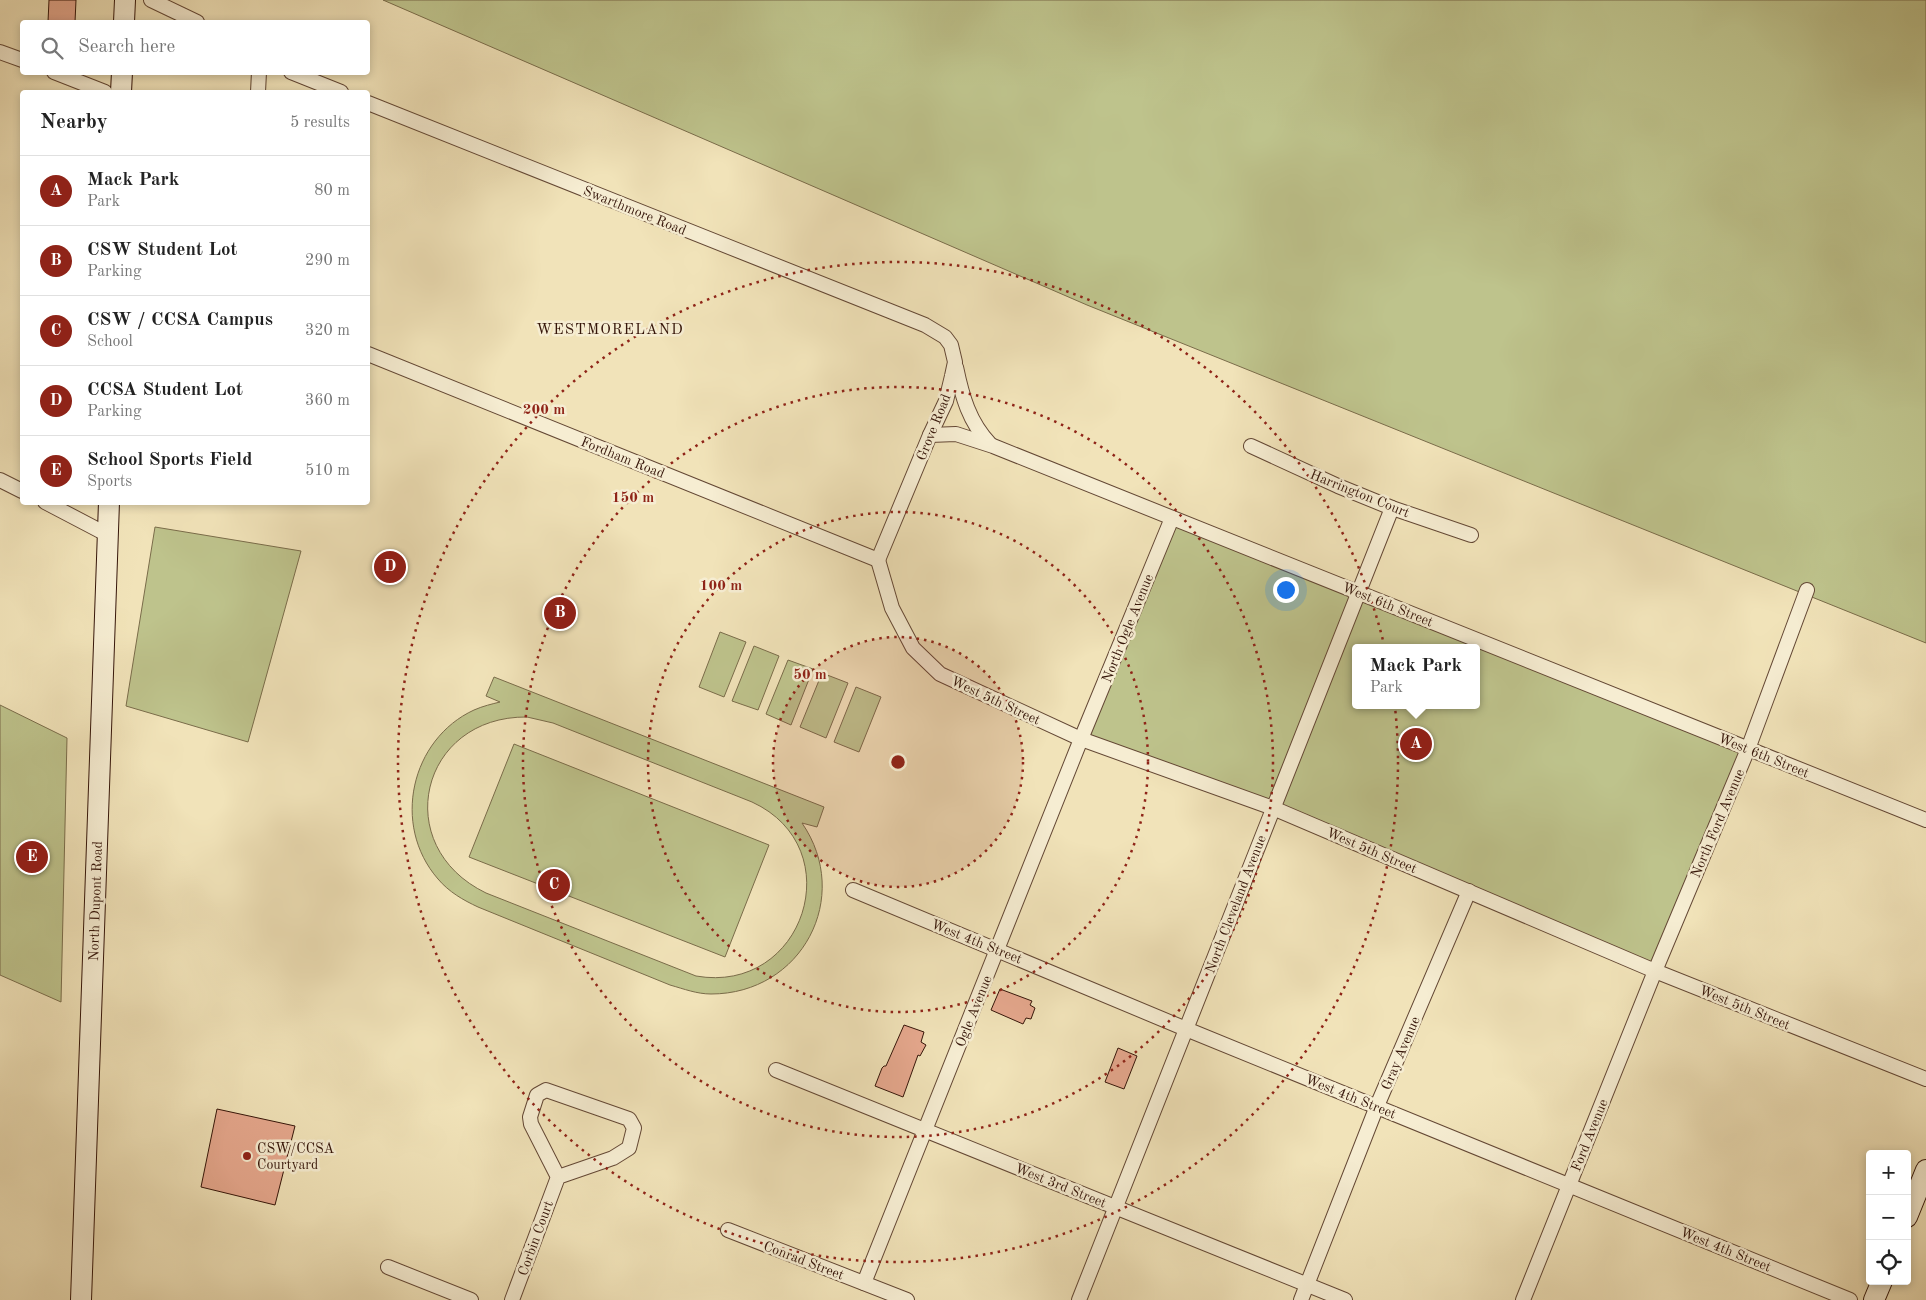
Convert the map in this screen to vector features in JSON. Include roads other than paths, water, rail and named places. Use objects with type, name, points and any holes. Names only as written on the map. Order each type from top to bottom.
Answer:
[{"type":"main road","points":[[124,20],[125,0]]},
{"type":"main road","points":[[122,75],[122,90]]},
{"type":"main road","name":"North Dupont Road","points":[[81,1300],[109,505]]},
{"type":"main road","points":[[1911,1207],[1926,1170]]},
{"type":"main road","points":[[1874,1300],[1880,1285]]},
{"type":"street","points":[[151,0],[193,20]]},
{"type":"street","points":[[0,52],[20,59]]},
{"type":"street","points":[[62,75],[100,90]]},
{"type":"street","points":[[258,90],[259,75]]},
{"type":"street","points":[[298,75],[336,90]]},
{"type":"street","name":"Swarthmore Road","points":[[370,104],[924,325],[945,337],[953,351],[954,362]]},
{"type":"street","name":"Fordham Road","points":[[370,355],[878,560]]},
{"type":"street","name":"Grove Road","points":[[878,560],[946,401],[954,362]]},
{"type":"street","name":"West 6th Street","points":[[954,362],[968,413],[979,432],[993,446],[1926,820]]},
{"type":"street","points":[[930,435],[956,434],[993,446]]},
{"type":"street","name":"Harrington Court","points":[[1251,446],[1338,486],[1392,508],[1471,535]]},
{"type":"street","points":[[0,480],[20,490]]},
{"type":"street","points":[[50,505],[108,535]]},
{"type":"street","name":"North Cleveland Avenue","points":[[1078,1300],[1392,508]]},
{"type":"street","name":"North Ogle Avenue","points":[[1081,739],[1172,518]]},
{"type":"street","name":"West 5th Street","points":[[878,560],[892,608],[913,648],[940,674],[1081,739],[1273,808],[1655,971],[1926,1079]]},
{"type":"street","name":"North Ford Avenue","points":[[1655,971],[1748,749],[1807,590]]},
{"type":"street","name":"Ogle Avenue","points":[[864,1283],[1081,739]]},
{"type":"street","name":"West 4th Street","points":[[853,890],[1850,1300]]},
{"type":"street","name":"Gray Avenue","points":[[1300,1300],[1377,1106],[1469,891]]},
{"type":"street","name":"Ford Avenue","points":[[1523,1300],[1655,971]]},
{"type":"street","name":"West 3rd Street","points":[[776,1070],[1345,1300]]},
{"type":"street","points":[[546,1090],[630,1119],[634,1128],[629,1148],[613,1158],[558,1177],[531,1124],[530,1117],[537,1095],[546,1090]]},
{"type":"street","name":"Corbin Court","points":[[512,1300],[558,1177]]},
{"type":"street","name":"Conrad Street","points":[[728,1230],[907,1300]]},
{"type":"street","points":[[388,1267],[472,1300]]},
{"type":"place","name":"CCSA Student Lot","points":[[390,567]]},
{"type":"place","name":"CSW Student Lot","points":[[560,613]]},
{"type":"place","name":"Mack Park","points":[[1416,744]]},
{"type":"place","name":"School Sports Field","points":[[32,857]]},
{"type":"place","name":"CSW / CCSA Campus","points":[[554,885]]},
{"type":"place","name":"CSW/CCSA Courtyard","points":[[247,1156]]},
{"type":"district","name":"WESTMORELAND","points":[[610,329]]}]
